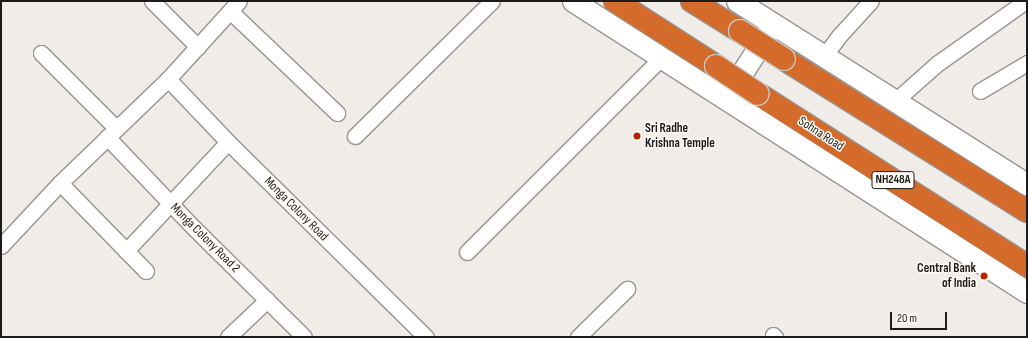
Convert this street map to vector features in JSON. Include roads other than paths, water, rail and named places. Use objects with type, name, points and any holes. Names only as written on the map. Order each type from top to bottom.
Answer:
[{"type":"highway","name":"Sohna Road","points":[[615,1],[1027,266]]},
{"type":"highway","points":[[692,1],[1027,211]]},
{"type":"main road","points":[[573,1],[1027,292]]},
{"type":"main road","points":[[737,1],[1027,184]]},
{"type":"main road","points":[[726,99],[773,24]]},
{"type":"street","points":[[152,1],[198,47]]},
{"type":"street","points":[[355,136],[492,1]]},
{"type":"street","points":[[824,56],[839,36],[871,1]]},
{"type":"street","points":[[895,101],[938,63],[1026,1]]},
{"type":"street","points":[[1,246],[112,132],[168,79],[234,6],[336,113]]},
{"type":"street","name":"Monga Colony Road 2","points":[[41,53],[112,132],[170,203],[304,337]]},
{"type":"street","points":[[467,252],[661,58]]},
{"type":"street","points":[[980,91],[1027,63]]},
{"type":"street","name":"Monga Colony Road","points":[[168,79],[228,142],[426,337]]},
{"type":"street","points":[[126,251],[228,142]]},
{"type":"street","points":[[60,184],[146,271]]},
{"type":"street","points":[[578,337],[627,289]]},
{"type":"street","points":[[228,337],[267,300]]},
{"type":"place","name":"Sri Radhe Krishna Temple","points":[[637,136]]},
{"type":"place","name":"Central Bank of India","points":[[984,276]]}]
